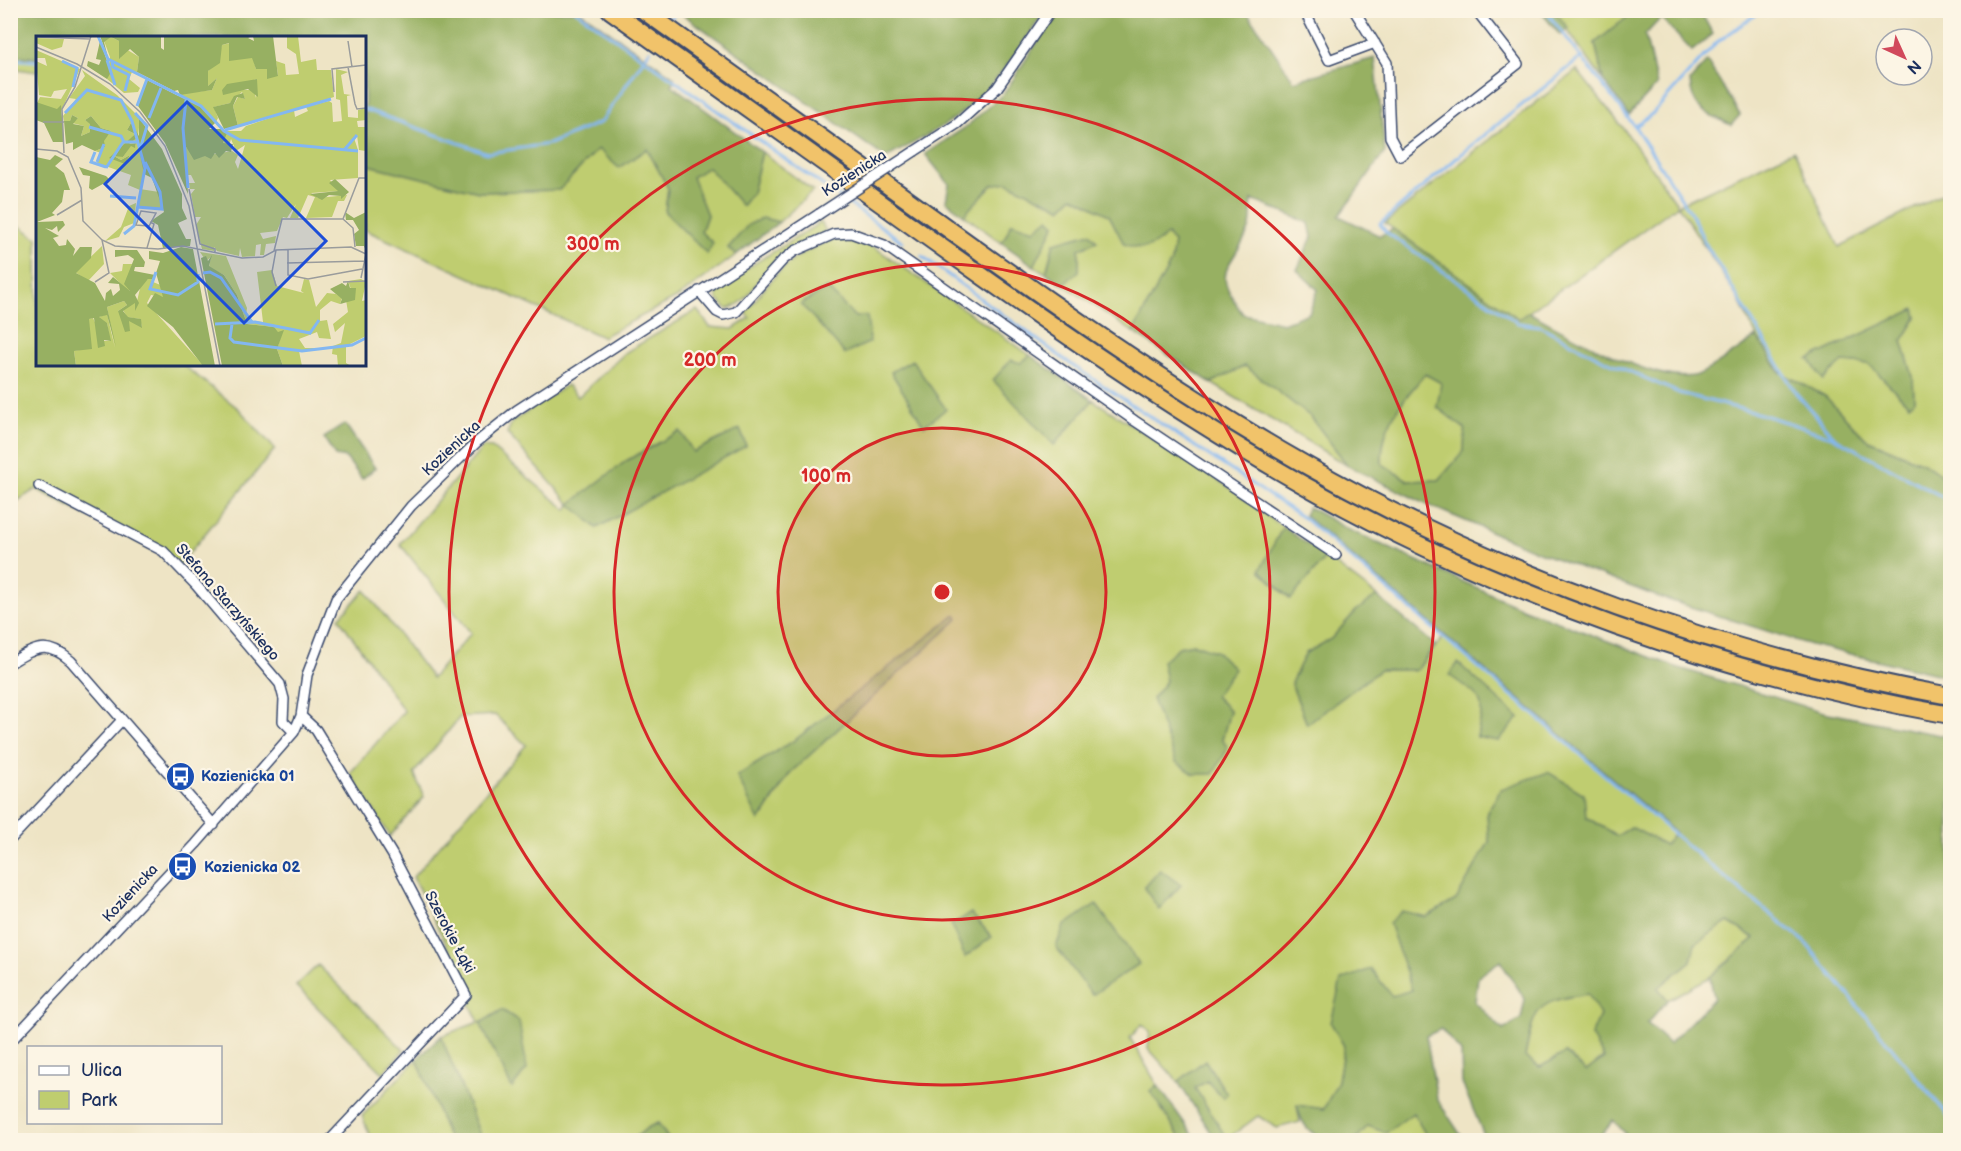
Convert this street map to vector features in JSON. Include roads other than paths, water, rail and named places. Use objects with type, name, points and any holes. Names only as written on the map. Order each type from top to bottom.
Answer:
[{"type":"highway","points":[[610,10],[986,279],[1145,388],[1303,485],[1376,523],[1500,580],[1641,634],[1805,683],[1950,715]]},
{"type":"highway","points":[[643,10],[1105,339],[1230,420],[1358,493],[1473,548],[1645,616],[1780,657],[1950,696]]},
{"type":"street","name":"Kozienicka","points":[[10,1042],[214,825],[294,732],[301,716],[307,675],[336,599],[411,507],[477,442],[517,410],[957,124],[991,94],[1024,52],[1051,10]]},
{"type":"street","points":[[1304,10],[1329,60],[1375,43]]},
{"type":"street","points":[[1354,10],[1388,63],[1390,137],[1400,156],[1518,64],[1476,10]]},
{"type":"street","points":[[699,291],[717,312],[730,314],[741,308],[774,268],[795,251],[843,233],[862,236],[884,245],[1135,421],[1336,555]]},
{"type":"street","name":"Stefana Starzyńskiego","points":[[39,486],[167,554],[280,684],[284,699],[283,721],[294,732]]},
{"type":"street","points":[[10,663],[31,651],[46,647],[59,650],[214,825]]},
{"type":"street","name":"Szerokie Łąki","points":[[301,716],[316,730],[392,854],[466,995],[330,1140]]},
{"type":"street","points":[[10,840],[121,721]]},
{"type":"waterway","points":[[575,10],[903,242]]},
{"type":"waterway","points":[[670,20],[676,10]]},
{"type":"waterway","points":[[1545,10],[1635,127],[1691,213],[1705,243],[1796,393],[1835,438],[1950,501]]},
{"type":"waterway","points":[[1636,126],[1653,113],[1716,43],[1762,10]]},
{"type":"waterway","points":[[366,110],[487,153],[549,144],[601,122],[650,50]]},
{"type":"waterway","points":[[1582,57],[1472,145],[1380,224],[1386,232],[1518,323],[1540,326],[1604,360],[1679,393],[1764,415],[1835,438]]},
{"type":"waterway","points":[[10,59],[36,61]]},
{"type":"waterway","points":[[922,256],[1075,367],[1305,519],[1717,871],[1804,941],[1950,1118]]},
{"type":"place","name":"Kozienicka 01","points":[[180,776]]},
{"type":"place","name":"Kozienicka 02","points":[[183,867]]}]
